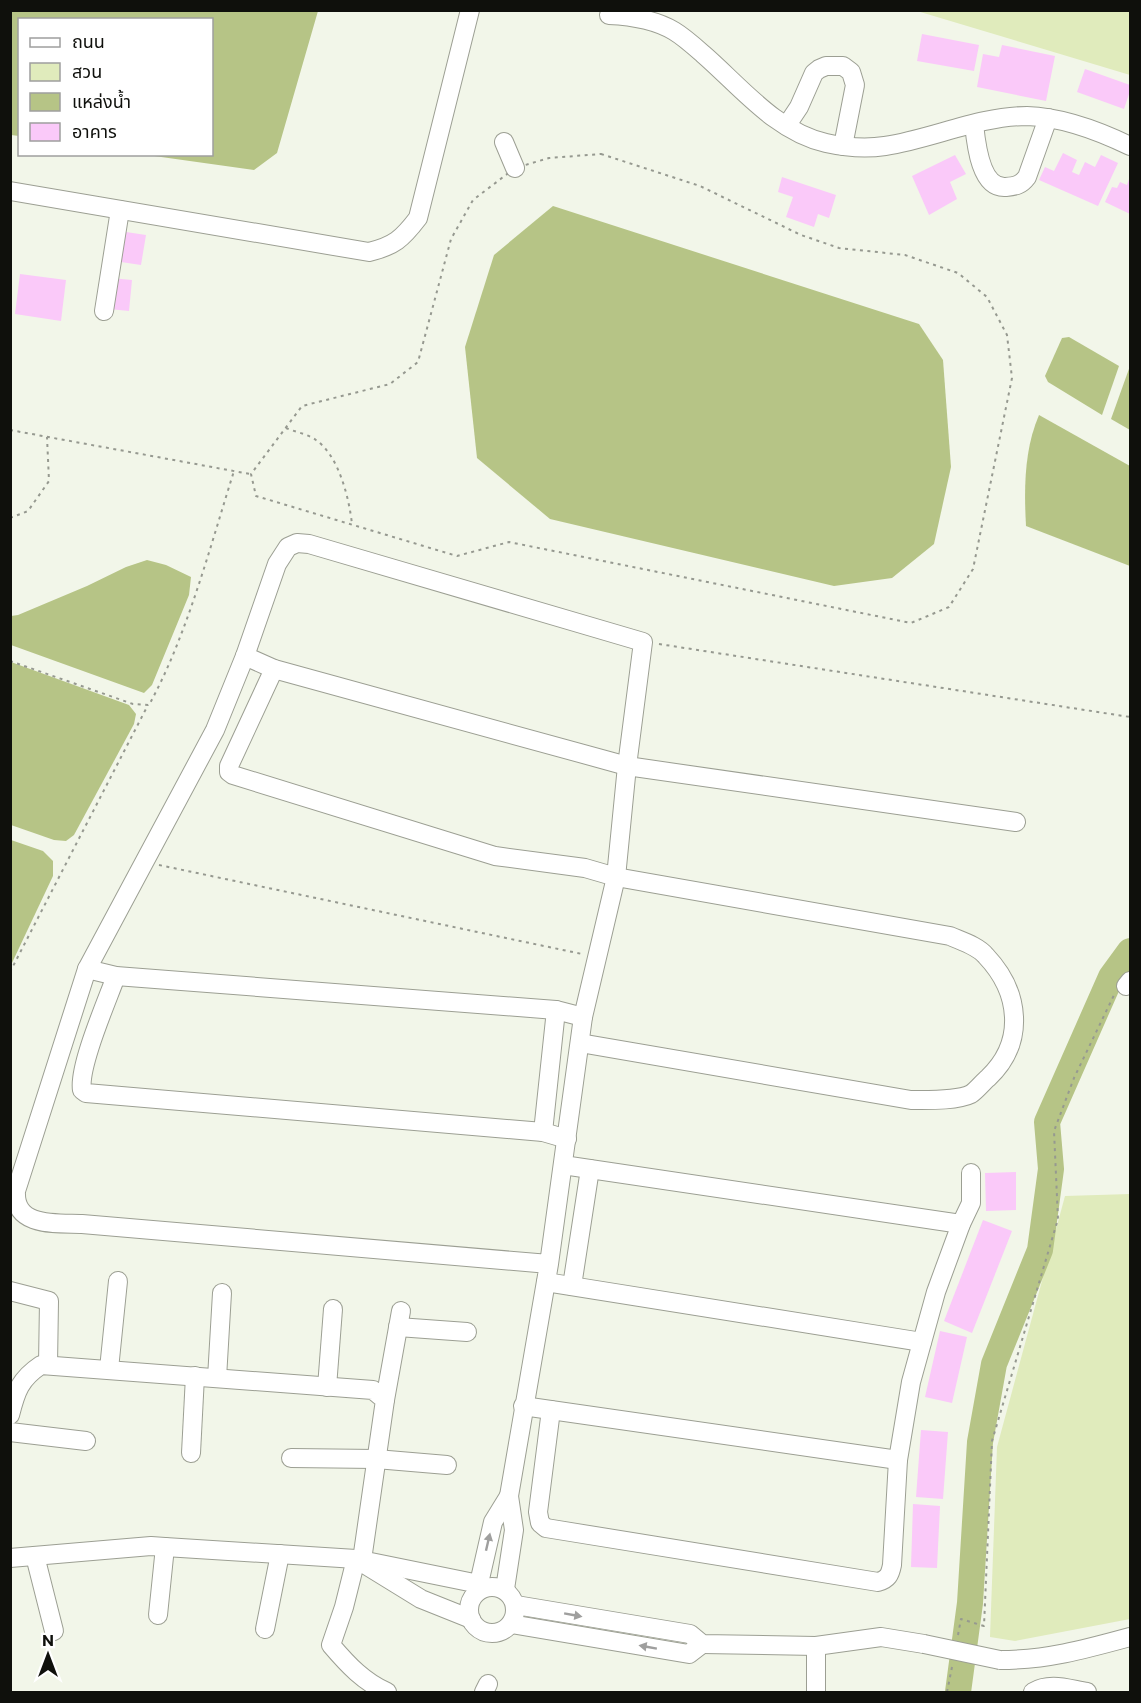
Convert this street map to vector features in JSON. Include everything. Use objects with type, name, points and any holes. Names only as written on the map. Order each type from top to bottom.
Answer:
[{"type":"street","points":[[10,190],[369,252],[388,247],[404,236],[418,218],[470,10]]},
{"type":"street","points":[[609,15],[640,18],[675,31],[770,115],[810,138],[843,146],[883,147],[974,124],[1025,116],[1048,118],[1105,135],[1131,146]]},
{"type":"street","points":[[787,125],[799,107],[814,73],[826,66],[843,66],[851,72],[855,85],[843,146]]},
{"type":"street","points":[[974,124],[984,171],[993,184],[1002,187],[1021,184],[1027,177],[1048,118]]},
{"type":"street","points":[[504,142],[515,168]]},
{"type":"street","points":[[104,311],[120,210]]},
{"type":"street","points":[[505,1590],[514,1530],[509,1496],[547,1273],[584,1017],[616,877],[627,766],[644,642],[320,547],[297,543],[288,547],[277,564],[245,656],[215,730],[87,969],[16,1191],[15,1202],[19,1210],[28,1217],[46,1223],[82,1224],[547,1273],[572,1286],[922,1342]]},
{"type":"street","points":[[245,656],[274,669],[627,766],[1016,822]]},
{"type":"street","points":[[274,669],[229,766],[229,772],[233,775],[495,856],[585,868],[616,877],[950,936],[984,953],[1004,977],[1014,1008],[1013,1039],[999,1068],[971,1094],[939,1100],[912,1100],[580,1042]]},
{"type":"street","points":[[87,969],[116,976],[556,1010],[584,1017]]},
{"type":"street","points":[[116,976],[86,1060],[81,1081],[82,1090],[86,1094],[543,1132],[567,1139]]},
{"type":"street","points":[[543,1132],[556,1010]]},
{"type":"street","points":[[563,1166],[961,1224]]},
{"type":"street","points":[[572,1286],[591,1169]]},
{"type":"street","points":[[551,1410],[538,1512],[540,1523],[546,1528],[878,1582],[886,1580],[892,1565],[898,1460],[910,1391],[922,1342],[961,1224],[971,1203],[971,1173]]},
{"type":"street","points":[[109,1369],[118,1281]]},
{"type":"street","points":[[10,1291],[49,1301],[48,1365]]},
{"type":"street","points":[[217,1378],[222,1293]]},
{"type":"street","points":[[327,1387],[333,1309]]},
{"type":"street","points":[[387,1692],[375,1687],[352,1669],[331,1645],[359,1560],[399,1319],[467,1332]]},
{"type":"street","points":[[12,1407],[16,1392],[27,1374],[41,1365],[373,1390],[385,1401]]},
{"type":"street","points":[[191,1453],[195,1376]]},
{"type":"street","points":[[524,1406],[898,1460]]},
{"type":"street","points":[[10,1432],[86,1441]]},
{"type":"street","points":[[291,1458],[376,1459],[447,1465]]},
{"type":"street","points":[[10,1558],[151,1546],[359,1560],[478,1588],[495,1586],[505,1590],[512,1596],[516,1605],[515,1615],[511,1624],[495,1633],[485,1632],[476,1627],[469,1609],[471,1599],[478,1588],[492,1522],[509,1496]]},
{"type":"street","points":[[158,1615],[165,1547]]},
{"type":"street","points":[[265,1629],[280,1554]]},
{"type":"street","points":[[35,1556],[54,1631]]},
{"type":"street","points":[[359,1560],[421,1599],[471,1619]]},
{"type":"street","points":[[516,1605],[690,1634],[702,1644]]},
{"type":"street","points":[[511,1624],[689,1654],[702,1644],[816,1646],[881,1637],[1000,1660],[1027,1660],[1056,1656],[1131,1637]]},
{"type":"street","points":[[816,1646],[816,1692]]},
{"type":"street","points":[[1033,1692],[1054,1686],[1087,1692]]},
{"type":"path","points":[[601,154],[700,186],[801,235],[829,245],[905,255],[958,273],[987,297],[1006,335],[1012,378],[973,569],[950,607],[911,623],[509,542],[457,556],[256,496],[251,474],[302,406],[390,384],[418,362],[451,239],[473,200],[515,168],[549,158],[601,154]]},
{"type":"path","points":[[286,428],[316,440],[333,460],[349,497],[352,525]]},
{"type":"path","points":[[10,430],[251,474]]},
{"type":"path","points":[[10,518],[28,511],[49,481],[46,436]]},
{"type":"path","points":[[10,972],[163,679],[200,580],[234,471]]},
{"type":"path","points":[[644,642],[1131,717]]},
{"type":"path","points":[[10,661],[133,704],[149,705]]},
{"type":"path","points":[[144,862],[597,958]]},
{"type":"path","points":[[961,1619],[984,1626],[992,1441],[1058,1219],[1054,1131],[1074,1078],[1124,986]]},
{"type":"green space","points":[[917,11],[1130,11],[1130,75]]},
{"type":"green space","points":[[1130,1194],[1130,1619],[1015,1641],[990,1637],[997,1447],[1065,1196]]},
{"type":"water","points":[[11,10],[318,10],[277,153],[254,170],[154,156],[213,156],[213,18],[18,18],[18,136],[11,135]]},
{"type":"water","points":[[553,206],[919,324],[943,360],[951,467],[934,544],[892,578],[834,586],[550,519],[477,458],[465,347],[494,255]]},
{"type":"water","points":[[1069,337],[1119,366],[1102,415],[1048,382],[1045,376],[1062,338]]},
{"type":"water","points":[[1130,366],[1130,430],[1111,419]]},
{"type":"water","points":[[1039,415],[1130,466],[1130,566],[1026,526],[1026,470],[1030,442]]},
{"type":"water","points":[[147,560],[166,565],[191,577],[189,595],[152,685],[144,693],[11,645],[11,616]]},
{"type":"water","points":[[11,662],[129,705],[136,714],[134,724],[74,835],[66,841],[54,840],[11,825]]},
{"type":"water","points":[[11,840],[43,851],[53,861],[53,876],[11,965]]},
{"type":"building","points":[[922,34],[979,45],[974,71],[917,61]]},
{"type":"building","points":[[1002,45],[1055,56],[1046,101],[977,87],[983,54],[999,57]]},
{"type":"building","points":[[1085,69],[1130,85],[1124,109],[1077,92]]},
{"type":"building","points":[[1063,153],[1077,160],[1072,172],[1079,175],[1085,162],[1095,167],[1101,155],[1118,163],[1098,206],[1039,180],[1045,167],[1054,171]]},
{"type":"building","points":[[955,155],[966,174],[950,182],[957,199],[929,215],[912,176]]},
{"type":"building","points":[[1130,176],[1130,214],[1105,202],[1112,187],[1117,188],[1120,182],[1127,185]]},
{"type":"building","points":[[782,177],[836,195],[829,218],[818,214],[814,227],[786,217],[793,197],[778,192]]},
{"type":"building","points":[[126,232],[146,235],[141,265],[121,262]]},
{"type":"building","points":[[20,274],[66,280],[61,321],[15,314]]},
{"type":"building","points":[[111,278],[132,280],[129,311],[109,309]]},
{"type":"building","points":[[1016,1172],[1016,1210],[986,1211],[985,1173]]},
{"type":"building","points":[[983,1220],[1012,1231],[972,1333],[944,1321]]},
{"type":"building","points":[[940,1331],[967,1337],[952,1403],[925,1397]]},
{"type":"building","points":[[921,1430],[948,1432],[943,1499],[916,1497]]},
{"type":"building","points":[[913,1504],[940,1506],[937,1568],[911,1567]]},
{"type":"waterway","points":[[958,1692],[970,1603],[980,1442],[994,1364],[1040,1250],[1051,1169],[1047,1122],[1111,977],[1130,951]]}]
